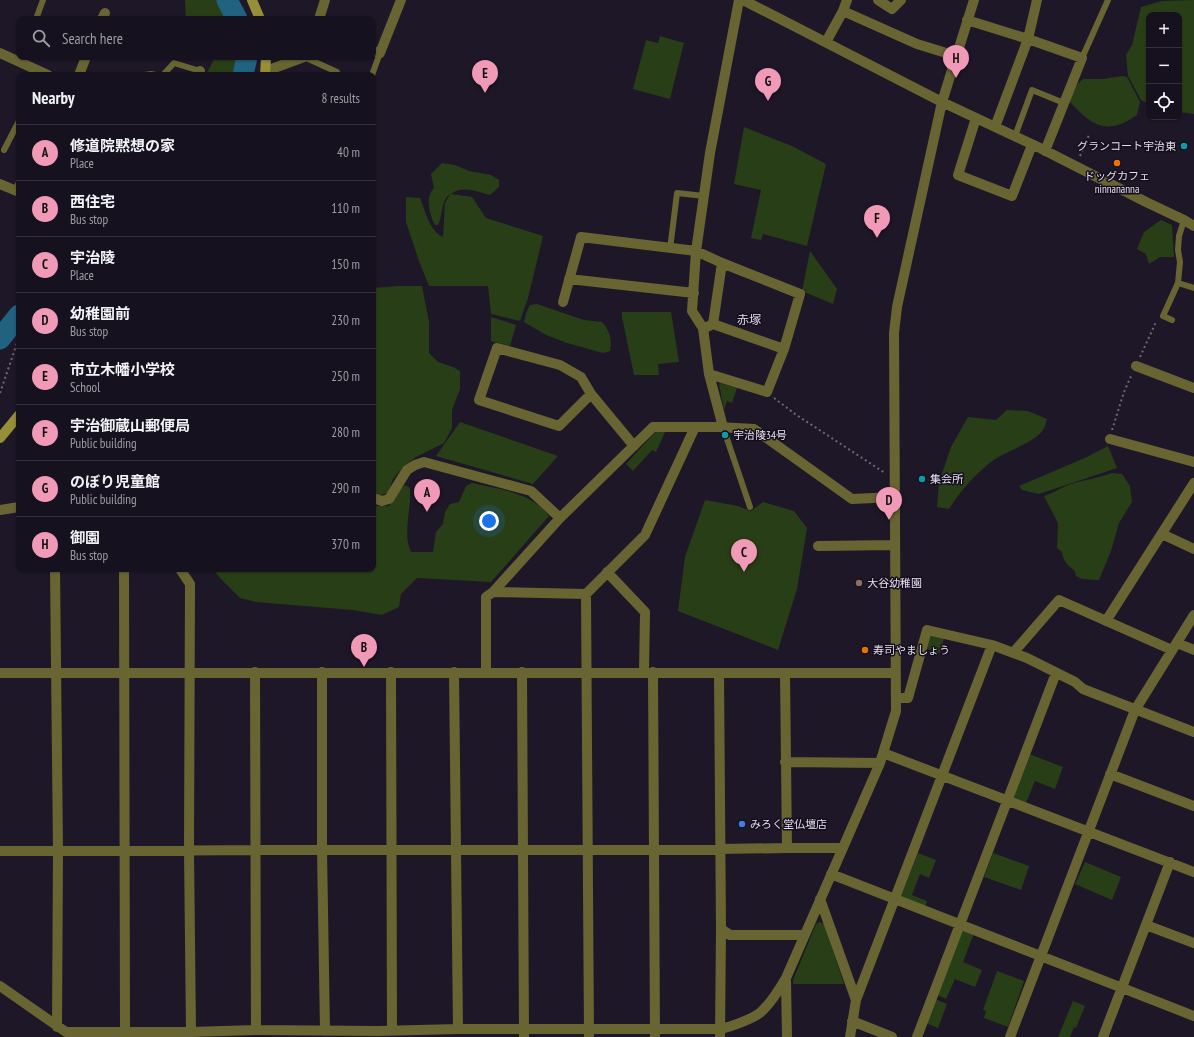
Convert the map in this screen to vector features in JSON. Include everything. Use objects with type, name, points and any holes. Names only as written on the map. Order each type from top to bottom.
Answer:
[{"type":"main road","points":[[252,0],[259,16]]},
{"type":"main road","points":[[265,72],[266,60]]},
{"type":"main road","points":[[0,438],[16,419]]},
{"type":"street","points":[[320,16],[325,0]]},
{"type":"street","points":[[376,52],[401,0]]},
{"type":"street","points":[[739,0],[710,152],[696,251],[692,311],[708,326],[784,348]]},
{"type":"street","points":[[743,0],[942,102],[1015,136],[1194,226]]},
{"type":"street","points":[[826,42],[843,11],[847,0]]},
{"type":"street","points":[[878,0],[892,8],[900,0]]},
{"type":"street","points":[[0,986],[66,1032],[191,1032],[256,1030],[325,1031],[376,1034],[392,1030],[458,1029],[524,1034],[720,1033],[760,1013],[780,990],[786,978],[880,763],[896,711],[894,333],[897,307],[942,102],[974,0]]},
{"type":"street","points":[[995,127],[1028,39],[1037,0]]},
{"type":"street","points":[[843,11],[917,44],[956,56]]},
{"type":"street","points":[[967,20],[1082,58],[1045,151]]},
{"type":"street","points":[[0,53],[16,59]]},
{"type":"street","points":[[20,60],[41,72]]},
{"type":"street","points":[[80,72],[85,60]]},
{"type":"street","points":[[267,72],[297,60]]},
{"type":"street","points":[[976,118],[958,175],[1012,196],[1032,145]]},
{"type":"street","points":[[0,184],[16,188]]},
{"type":"street","points":[[563,302],[581,237],[696,251],[800,294],[784,348],[767,392],[709,374]]},
{"type":"street","points":[[722,263],[708,326],[709,374],[723,427]]},
{"type":"street","points":[[569,279],[694,293]]},
{"type":"street","points":[[591,394],[559,426],[479,400],[497,348],[560,365],[581,378],[591,394],[634,446]]},
{"type":"street","points":[[1136,366],[1194,388]]},
{"type":"street","points":[[486,672],[486,597],[493,592],[560,518],[653,427],[723,427],[754,429],[852,499],[895,497]]},
{"type":"street","points":[[589,1033],[586,594],[644,535],[695,427]]},
{"type":"street","points":[[1110,439],[1193,458]]},
{"type":"street","points":[[376,499],[382,501],[389,498],[407,470],[424,462],[531,491],[560,518]]},
{"type":"street","points":[[1106,621],[1194,483]]},
{"type":"street","points":[[0,510],[16,507]]},
{"type":"street","points":[[1162,534],[1194,549]]},
{"type":"street","points":[[818,546],[895,545]]},
{"type":"street","points":[[55,572],[58,851],[57,1027]]},
{"type":"street","points":[[124,572],[125,1032]]},
{"type":"street","points":[[182,572],[190,584],[191,1032]]},
{"type":"street","points":[[607,572],[645,612],[655,850],[655,1033]]},
{"type":"street","points":[[493,592],[586,594]]},
{"type":"street","points":[[1013,653],[1059,600],[1106,621],[1174,647],[1194,650]]},
{"type":"street","points":[[1010,1037],[1135,710],[1194,615]]},
{"type":"street","points":[[896,698],[908,698],[927,630],[992,645],[1027,658],[1076,682],[1083,689],[1194,732]]},
{"type":"street","points":[[850,1037],[856,1000],[896,899],[992,645]]},
{"type":"street","points":[[255,672],[256,1030]]},
{"type":"street","points":[[322,672],[322,850],[325,1031]]},
{"type":"street","points":[[390,672],[392,1030]]},
{"type":"street","points":[[454,672],[458,1029]]},
{"type":"street","points":[[522,672],[524,1034]]},
{"type":"street","points":[[0,673],[896,673]]},
{"type":"street","points":[[719,673],[721,929],[720,1033]]},
{"type":"street","points":[[785,673],[787,848]]},
{"type":"street","points":[[917,1037],[1056,673]]},
{"type":"street","points":[[883,752],[1170,862],[1193,868]]},
{"type":"street","points":[[785,762],[880,763]]},
{"type":"street","points":[[1110,774],[1194,806]]},
{"type":"street","points":[[0,851],[655,850],[843,848]]},
{"type":"street","points":[[1103,1037],[1170,862]]},
{"type":"street","points":[[831,874],[960,923],[1194,1016]]},
{"type":"street","points":[[820,899],[856,1000]]},
{"type":"street","points":[[1146,925],[1194,943]]},
{"type":"street","points":[[721,929],[730,935],[805,935]]},
{"type":"street","points":[[786,978],[787,1037]]},
{"type":"street","points":[[852,1021],[892,1037]]},
{"type":"lane","points":[[37,16],[43,0]]},
{"type":"lane","points":[[1082,58],[1108,0]]},
{"type":"lane","points":[[311,60],[337,72]]},
{"type":"lane","points":[[373,72],[375,60]]},
{"type":"lane","points":[[166,72],[174,64],[196,72]]},
{"type":"lane","points":[[1015,136],[1032,90],[1064,103]]},
{"type":"lane","points":[[4,150],[16,127]]},
{"type":"lane","points":[[670,249],[677,192],[704,196]]},
{"type":"lane","points":[[1172,320],[1163,316],[1178,283],[1180,262],[1178,250],[1179,236],[1184,220]]},
{"type":"lane","points":[[1178,283],[1194,288]]},
{"type":"lane","points":[[723,427],[750,507]]},
{"type":"path","points":[[1076,167],[1089,135]]},
{"type":"path","points":[[0,393],[16,346]]},
{"type":"path","points":[[767,392],[795,414],[895,480]]},
{"type":"green space","points":[[185,0],[221,0],[229,16],[186,16]]},
{"type":"green space","points":[[1194,0],[1194,114],[1182,112],[1182,12],[1146,12],[1146,102],[1141,100],[1128,76],[1126,55],[1132,45],[1141,7],[1162,1]]},
{"type":"green space","points":[[660,36],[684,43],[670,99],[633,89],[646,40],[658,43]]},
{"type":"green space","points":[[214,60],[241,60],[239,72],[208,72]]},
{"type":"green space","points":[[1122,76],[1127,77],[1140,102],[1137,115],[1126,121],[1117,125],[1100,125],[1086,117],[1070,102],[1073,88],[1083,79],[1103,79]]},
{"type":"green space","points":[[744,127],[792,146],[826,164],[807,246],[763,234],[761,240],[751,238],[761,190],[734,184]]},
{"type":"green space","points":[[442,163],[455,165],[469,171],[491,175],[499,180],[499,187],[490,195],[465,190],[456,191],[451,194],[472,197],[486,218],[543,236],[528,298],[520,321],[491,314],[488,286],[429,286],[406,222],[406,197],[420,198],[431,226],[443,237],[445,203],[450,194],[445,200],[438,225],[435,225],[429,206],[431,192],[434,188],[431,174]]},
{"type":"green space","points":[[1161,220],[1172,225],[1174,257],[1160,257],[1149,264],[1146,254],[1137,249],[1144,232]]},
{"type":"green space","points":[[810,251],[837,289],[833,304],[802,291]]},
{"type":"green space","points":[[422,286],[429,322],[429,353],[438,362],[460,371],[460,389],[452,410],[452,428],[444,443],[416,457],[403,467],[393,479],[388,493],[376,496],[376,288]]},
{"type":"green space","points":[[537,304],[584,320],[602,322],[610,335],[610,351],[603,353],[567,343],[546,335],[524,322],[530,305]]},
{"type":"green space","points":[[622,312],[671,312],[679,362],[658,364],[659,375],[634,375]]},
{"type":"green space","points":[[491,317],[516,325],[510,346],[491,341]]},
{"type":"green space","points":[[719,384],[737,388],[732,403],[727,401],[724,410]]},
{"type":"green space","points":[[1007,410],[1028,411],[1047,419],[1044,429],[1034,438],[988,464],[970,482],[949,509],[937,507],[939,482],[951,447],[968,417],[996,420]]},
{"type":"green space","points":[[460,422],[558,456],[533,484],[436,456]]},
{"type":"green space","points":[[656,431],[665,432],[656,452],[652,450],[633,471],[626,464]]},
{"type":"green space","points":[[1108,446],[1117,468],[1039,494],[1022,490],[1019,486],[1087,457]]},
{"type":"green space","points":[[1112,473],[1122,474],[1130,486],[1132,502],[1119,523],[1111,551],[1099,580],[1082,579],[1076,576],[1075,571],[1066,563],[1062,552],[1057,548],[1058,523],[1044,496],[1071,484]]},
{"type":"green space","points":[[472,483],[514,493],[533,502],[542,508],[549,516],[491,582],[417,578],[401,594],[399,607],[382,615],[353,610],[256,602],[240,598],[215,572],[376,572],[376,506],[389,506],[398,491],[405,485],[410,488],[407,529],[408,545],[411,552],[433,552],[436,532],[443,524],[445,512],[450,504],[459,502],[466,486]]},
{"type":"green space","points":[[705,500],[738,506],[751,511],[763,502],[794,511],[807,528],[797,589],[778,650],[678,611],[685,557]]},
{"type":"green space","points":[[929,635],[944,638],[940,653],[925,648]]},
{"type":"green space","points":[[1029,754],[1063,767],[1055,789],[1035,781],[1026,803],[1012,798]]},
{"type":"green space","points":[[918,853],[936,860],[929,878],[920,874],[912,895],[927,901],[925,907],[901,897]]},
{"type":"green space","points":[[993,853],[1029,866],[1021,890],[984,877]]},
{"type":"green space","points":[[1085,862],[1121,877],[1112,900],[1075,884]]},
{"type":"green space","points":[[820,922],[824,924],[844,984],[793,984],[793,980],[816,924]]},
{"type":"green space","points":[[963,929],[974,933],[963,962],[982,970],[975,987],[955,979],[946,999],[937,995]]},
{"type":"green space","points":[[997,971],[1024,981],[1008,1027],[984,1018],[986,1011],[983,1010]]},
{"type":"green space","points":[[935,999],[947,1004],[938,1028],[926,1023]]},
{"type":"green space","points":[[1073,1001],[1085,1006],[1076,1028],[1074,1027],[1070,1037],[1058,1037]]},
{"type":"waterway","points":[[227,0],[235,16]]},
{"type":"waterway","points":[[244,72],[246,60]]},
{"type":"waterway","points":[[0,339],[16,319]]},
{"type":"place","name":"御園","points":[[956,78]]},
{"type":"place","name":"市立木幡小学校","points":[[485,93]]},
{"type":"place","name":"のぼり児童館","points":[[768,101]]},
{"type":"place","name":"グランコート宇治東","points":[[1184,146]]},
{"type":"place","name":"ドッグカフェ ninnananna","points":[[1117,163]]},
{"type":"place","name":"宇治御蔵山郵便局","points":[[877,238]]},
{"type":"place","name":"宇治陵34号","points":[[725,435]]},
{"type":"place","name":"集会所","points":[[922,479]]},
{"type":"place","name":"修道院黙想の家","points":[[427,512]]},
{"type":"place","name":"幼稚園前","points":[[889,520]]},
{"type":"place","name":"宇治陵","points":[[744,572]]},
{"type":"place","name":"大谷幼稚園","points":[[859,583]]},
{"type":"place","name":"寿司やましょう","points":[[865,650]]},
{"type":"place","name":"西住宅","points":[[364,667]]},
{"type":"place","name":"みろく堂仏壇店","points":[[742,824]]},
{"type":"district","name":"赤塚","points":[[749,320]]}]
